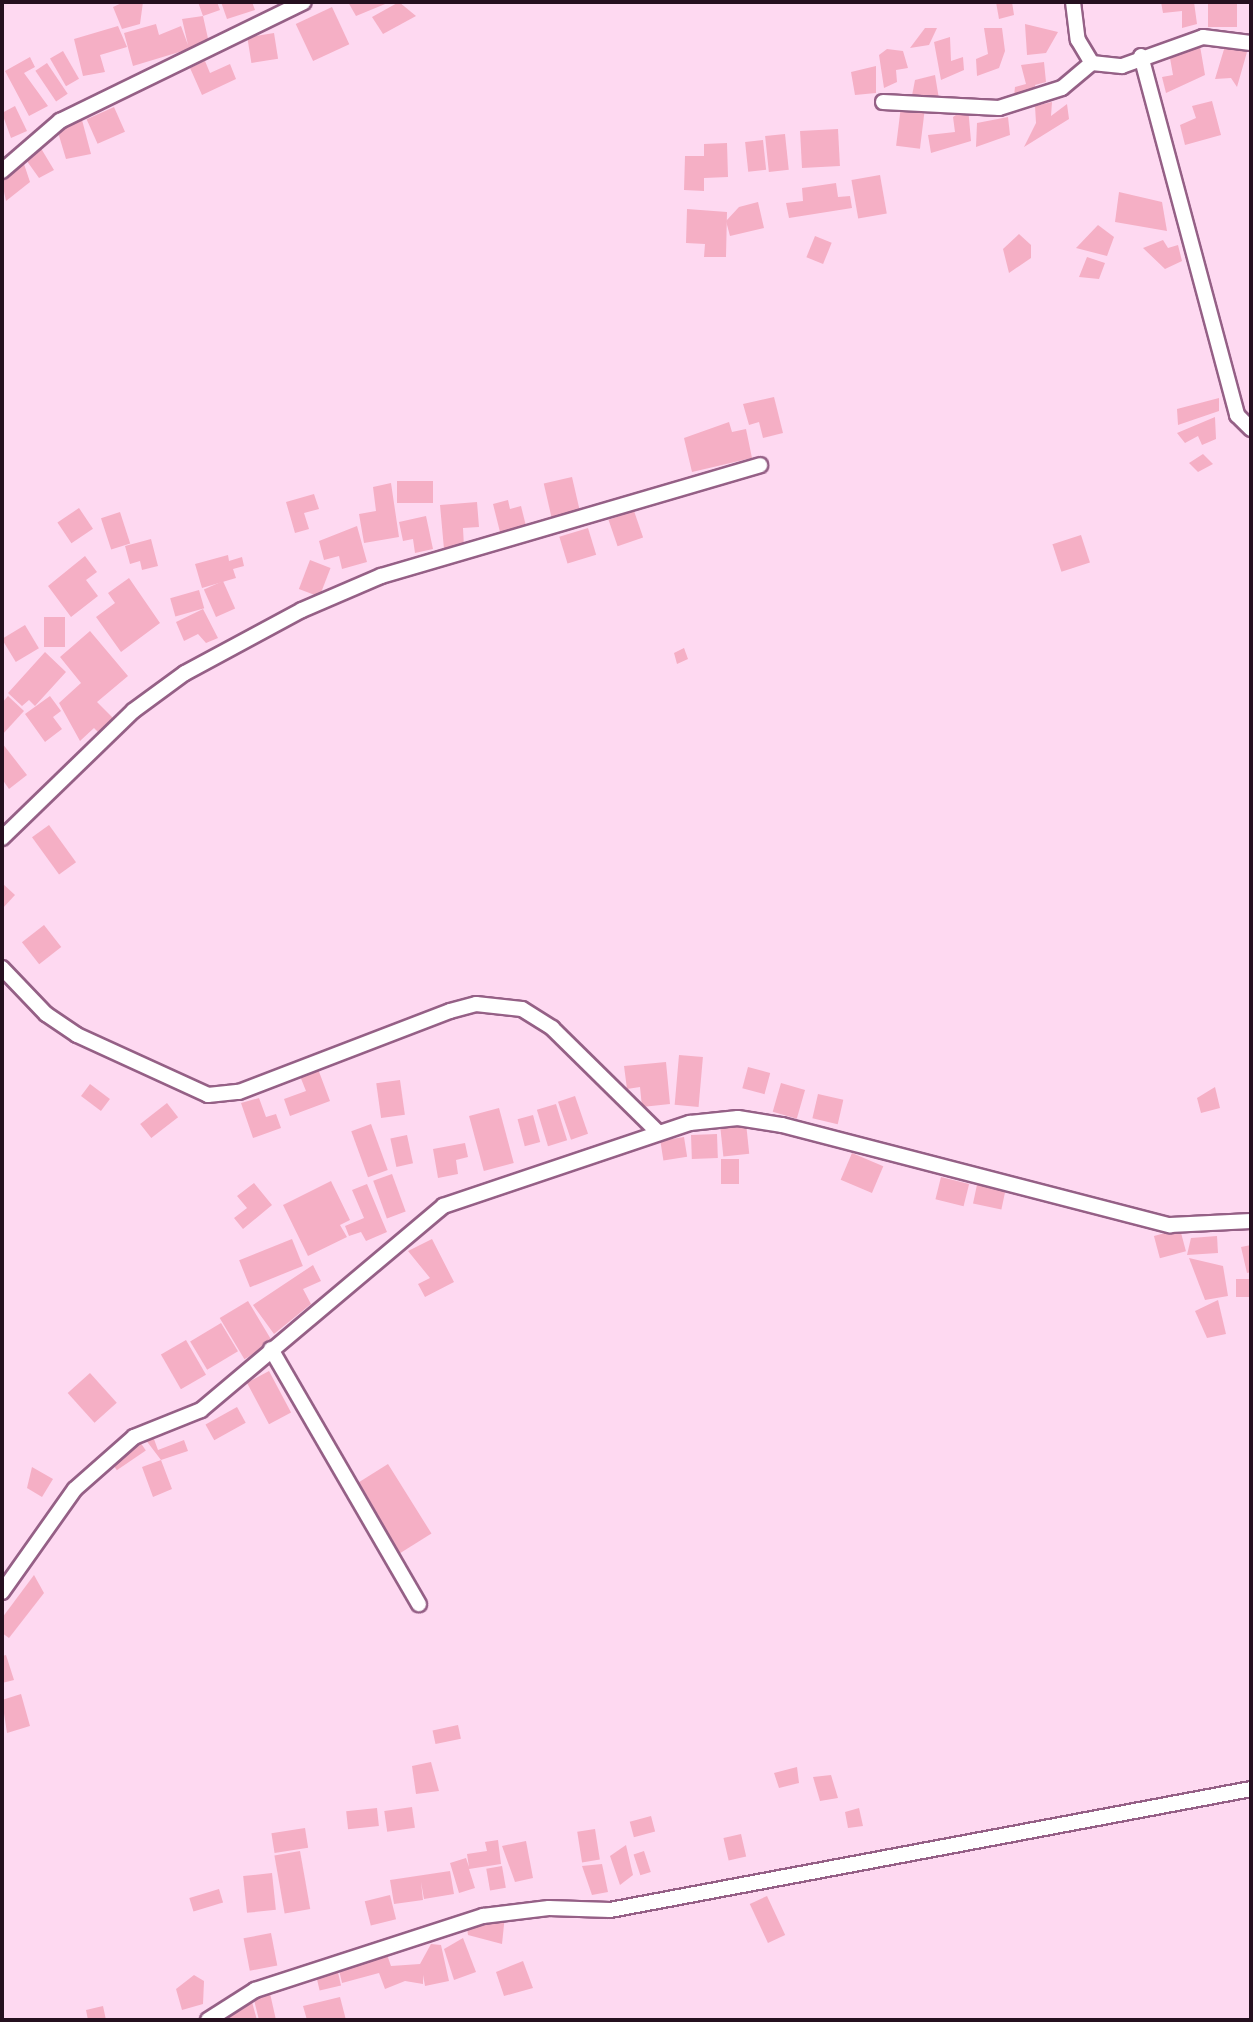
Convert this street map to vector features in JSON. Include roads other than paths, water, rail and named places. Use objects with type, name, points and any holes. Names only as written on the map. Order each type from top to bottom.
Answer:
[{"type":"street","points":[[2,171],[60,121],[304,2]]},
{"type":"street","points":[[1073,2],[1078,40],[1092,63]]},
{"type":"street","points":[[883,102],[999,108],[1062,88],[1092,63],[1122,66],[1141,56],[1203,37],[1251,43]]},
{"type":"street","points":[[1141,56],[1237,415],[1251,429]]},
{"type":"street","points":[[2,838],[133,711],[185,673],[302,610],[381,576],[760,465]]},
{"type":"street","points":[[2,968],[46,1014],[77,1035],[208,1096],[239,1092],[450,1011],[476,1004],[522,1009],[552,1028],[659,1132]]},
{"type":"street","points":[[2,1592],[75,1489],[134,1437],[201,1409],[457,1197],[659,1132],[715,1119],[760,1120],[1170,1225],[1251,1221]]},
{"type":"street","points":[[271,1349],[419,1604]]},
{"type":"street","points":[[208,2020],[255,1990],[432,1927],[549,1908],[610,1910],[1251,1789]]}]
